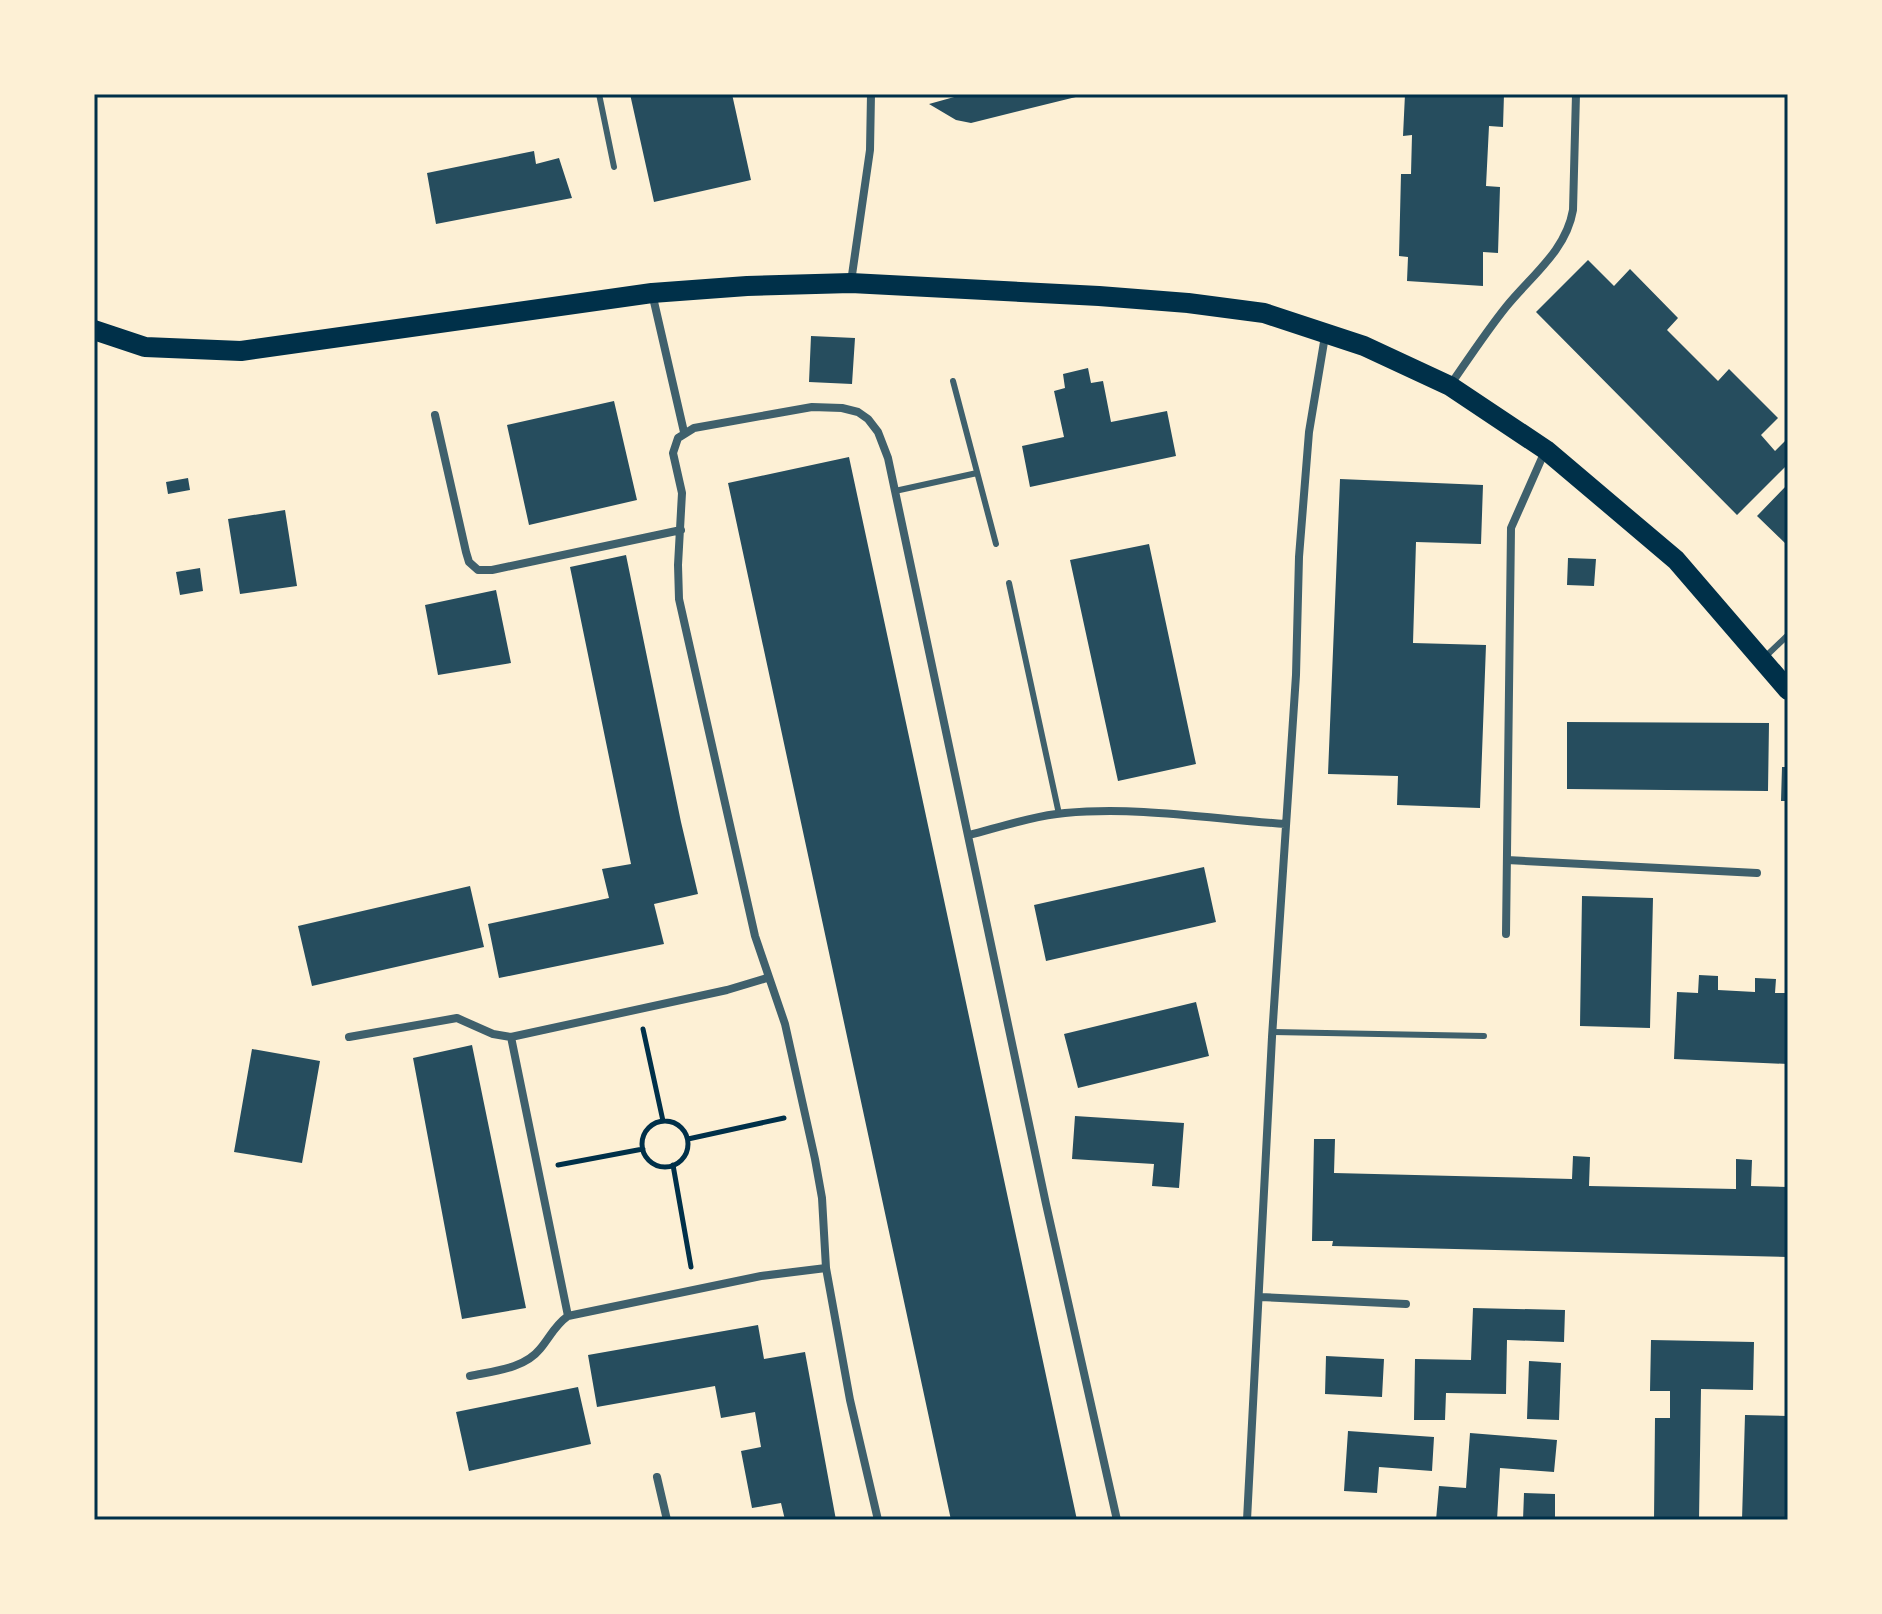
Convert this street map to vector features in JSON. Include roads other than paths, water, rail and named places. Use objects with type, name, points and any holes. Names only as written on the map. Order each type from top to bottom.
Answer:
[{"type":"main road","points":[[94,330],[145,347],[241,351],[652,293],[851,283],[999,289],[1188,303],[1264,313],[1377,352],[1450,386],[1546,450],[1676,560],[1788,690]]},
{"type":"street","points":[[851,283],[870,150],[871,94]]},
{"type":"street","points":[[1450,386],[1487,332],[1522,286],[1556,251],[1570,228],[1576,94]]},
{"type":"street","points":[[652,293],[684,432]]},
{"type":"street","points":[[1247,1520],[1296,675],[1299,557],[1309,432],[1326,332]]},
{"type":"street","points":[[878,1520],[850,1400],[826,1268],[820,1186],[805,1113],[785,1024],[755,936],[677,587],[682,493],[673,453],[675,442],[684,432],[699,427],[812,407],[858,412],[878,432],[888,458],[1046,1204],[1117,1520]]},
{"type":"street","points":[[435,415],[466,552],[469,562],[478,570],[492,570],[681,530]]},
{"type":"street","points":[[1506,934],[1511,528],[1546,450]]},
{"type":"street","points":[[969,835],[1059,814],[1125,812],[1285,824]]},
{"type":"street","points":[[1507,860],[1757,873]]},
{"type":"street","points":[[349,1037],[457,1018],[493,1034],[511,1037],[767,978]]},
{"type":"street","points":[[511,1037],[568,1316]]},
{"type":"street","points":[[470,1376],[526,1361],[539,1351],[556,1326],[568,1316],[761,1276],[826,1268]]},
{"type":"street","points":[[1260,1297],[1406,1304]]},
{"type":"street","points":[[657,1477],[667,1520]]},
{"type":"lane","points":[[599,94],[614,167]]},
{"type":"lane","points":[[953,381],[996,544]]},
{"type":"lane","points":[[895,491],[977,473]]},
{"type":"lane","points":[[1009,583],[1059,814]]},
{"type":"lane","points":[[1762,660],[1788,635]]},
{"type":"lane","points":[[1273,1032],[1484,1036]]}]
